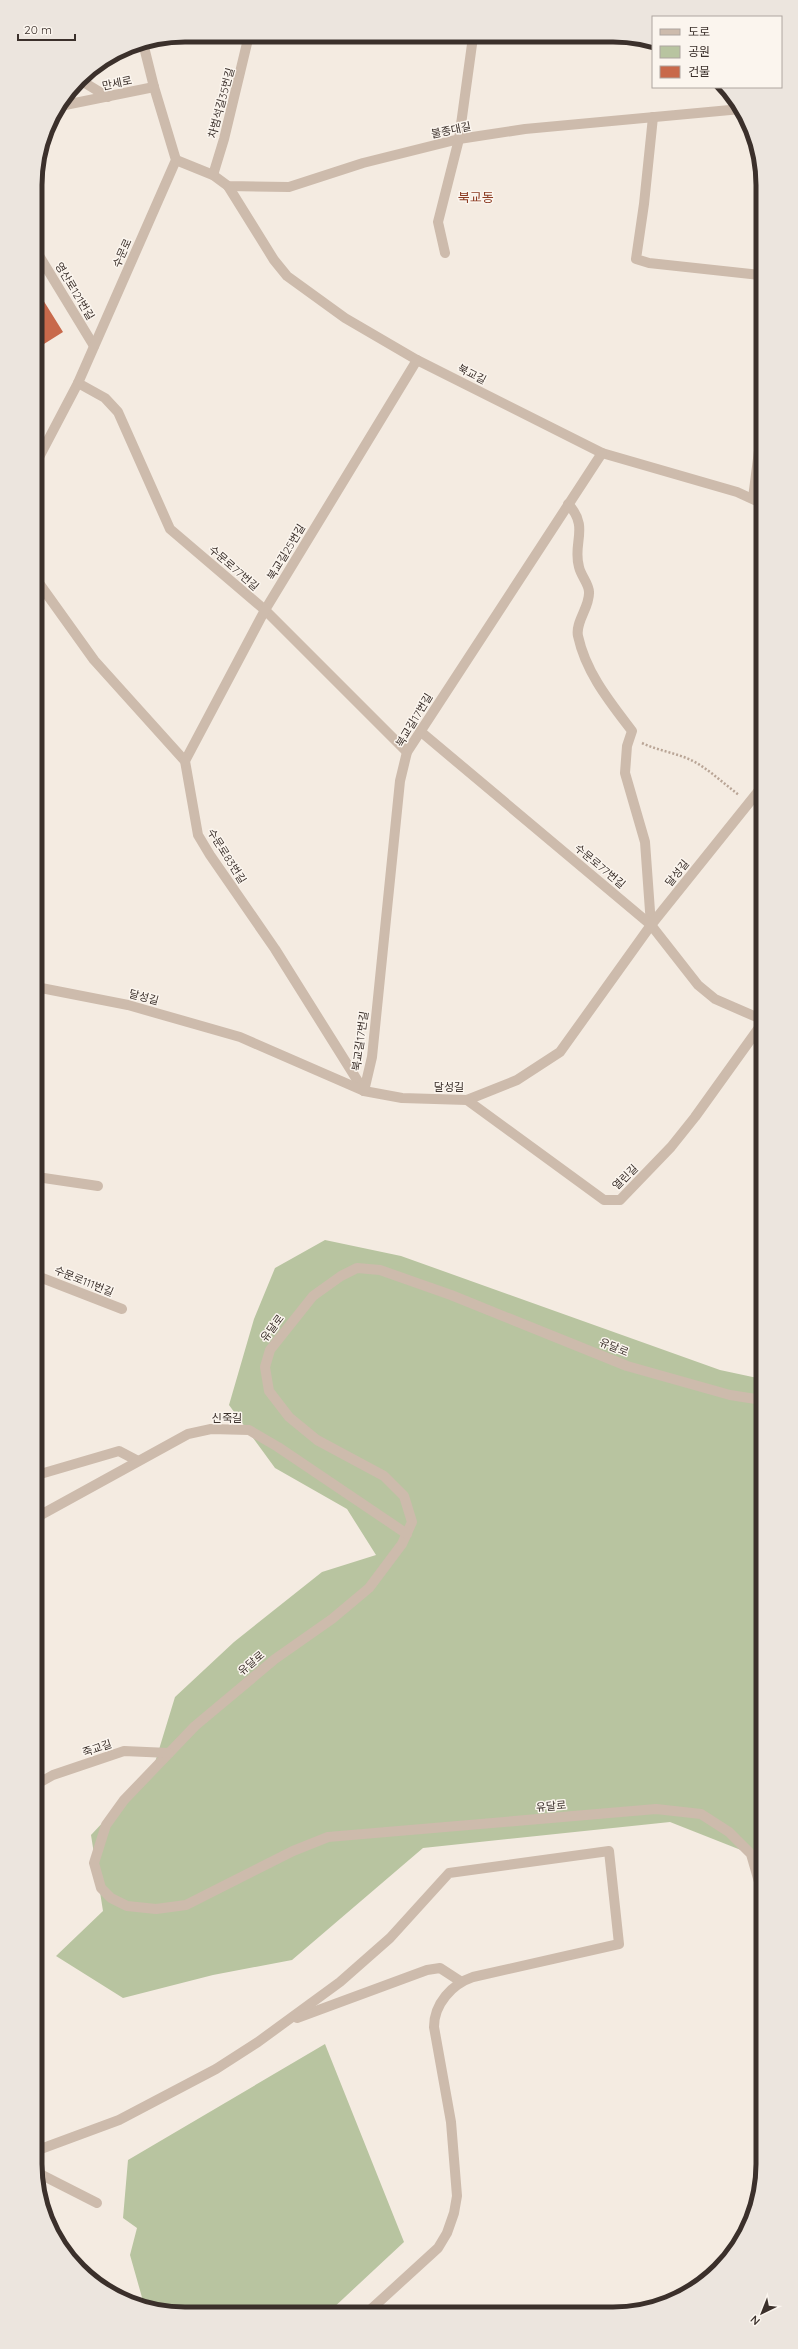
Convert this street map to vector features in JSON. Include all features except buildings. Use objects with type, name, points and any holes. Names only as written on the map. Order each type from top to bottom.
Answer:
[{"type":"street","name":"차범석길35번길","points":[[213,175],[224,139],[247,42]]},
{"type":"street","points":[[445,253],[438,222],[459,139],[472,42]]},
{"type":"street","points":[[144,48],[154,87],[176,160],[213,175],[228,186]]},
{"type":"street","points":[[85,83],[108,97]]},
{"type":"street","name":"만세로","points":[[66,105],[154,87]]},
{"type":"street","name":"불종대길","points":[[228,186],[289,187],[363,163],[459,139],[525,129],[735,110]]},
{"type":"street","points":[[653,117],[644,204],[636,259],[649,263],[756,275]]},
{"type":"street","name":"수문로","points":[[42,452],[78,383],[176,160]]},
{"type":"street","name":"북교길","points":[[228,186],[274,260],[287,276],[345,318],[416,360],[602,453],[756,500]]},
{"type":"street","name":"영산로121번길","points":[[42,261],[94,346]]},
{"type":"street","name":"북교길25번길","points":[[185,762],[265,610],[416,360]]},
{"type":"street","name":"수문로77번길","points":[[78,383],[105,398],[118,412],[170,530],[265,610],[407,752]]},
{"type":"street","name":"북교길17번길","points":[[364,1091],[372,1057],[400,781],[407,752],[602,453]]},
{"type":"street","points":[[568,504],[577,514],[580,524],[578,567],[590,592],[578,634],[581,648],[590,669],[607,698],[632,731],[627,746],[625,772],[645,842],[651,925]]},
{"type":"street","points":[[42,587],[94,660],[185,762]]},
{"type":"street","name":"수문로77번길","points":[[420,731],[651,925],[698,985],[715,999],[756,1017]]},
{"type":"street","name":"수문로83번길","points":[[185,762],[198,835],[275,948],[364,1091]]},
{"type":"street","name":"달성길","points":[[42,988],[128,1005],[240,1037],[364,1091],[402,1098],[468,1100],[517,1080],[560,1052],[651,925],[756,794]]},
{"type":"street","name":"열린길","points":[[468,1100],[604,1200],[620,1200],[666,1151],[695,1116],[756,1032]]},
{"type":"street","points":[[42,1178],[98,1186]]},
{"type":"street","name":"유달로","points":[[756,1399],[730,1395],[627,1366],[451,1295],[380,1270],[357,1268],[341,1276],[313,1296],[270,1350],[265,1367],[269,1391],[289,1417],[317,1440],[384,1476],[404,1496],[412,1522],[407,1534],[402,1544],[369,1588],[332,1619],[275,1659],[195,1726],[124,1800],[106,1825],[94,1863],[101,1888],[111,1898],[127,1906],[156,1909],[186,1905],[293,1851],[328,1837],[656,1809],[701,1814],[729,1832],[751,1854],[756,1871]]},
{"type":"street","name":"수문로111번길","points":[[42,1278],[122,1309]]},
{"type":"street","name":"신죽길","points":[[42,1514],[188,1434],[211,1429],[249,1430],[278,1447],[407,1534]]},
{"type":"street","points":[[42,1473],[119,1451],[138,1461]]},
{"type":"street","name":"죽교길","points":[[42,1781],[53,1775],[124,1752],[169,1753]]},
{"type":"street","points":[[42,2148],[118,2120],[166,2097],[233,2059],[340,1982],[390,1938],[448,1873],[609,1851],[619,1944],[460,1981],[441,2002],[434,2015],[434,2027],[451,2122],[457,2196],[454,2213],[447,2233],[438,2248],[373,2307]]},
{"type":"street","points":[[284,2023],[427,1970],[440,1968],[460,1981]]},
{"type":"street","points":[[42,2175],[97,2203]]},
{"type":"path","points":[[632,731],[641,742],[656,750],[692,761],[709,771],[748,804]]},
{"type":"green space","points":[[325,1240],[401,1256],[720,1370],[756,1378],[756,1863],[751,1854],[670,1822],[423,1848],[292,1960],[213,1975],[123,1998],[56,1956],[103,1911],[91,1835],[153,1769],[175,1697],[234,1642],[322,1572],[376,1555],[347,1509],[275,1468],[229,1405],[254,1319],[275,1268]]},
{"type":"green space","points":[[325,2044],[404,2242],[334,2307],[175,2307],[148,2302],[143,2300],[130,2255],[137,2228],[123,2218],[128,2160]]},
{"type":"district","name":"북교동","points":[[476,197]]}]
